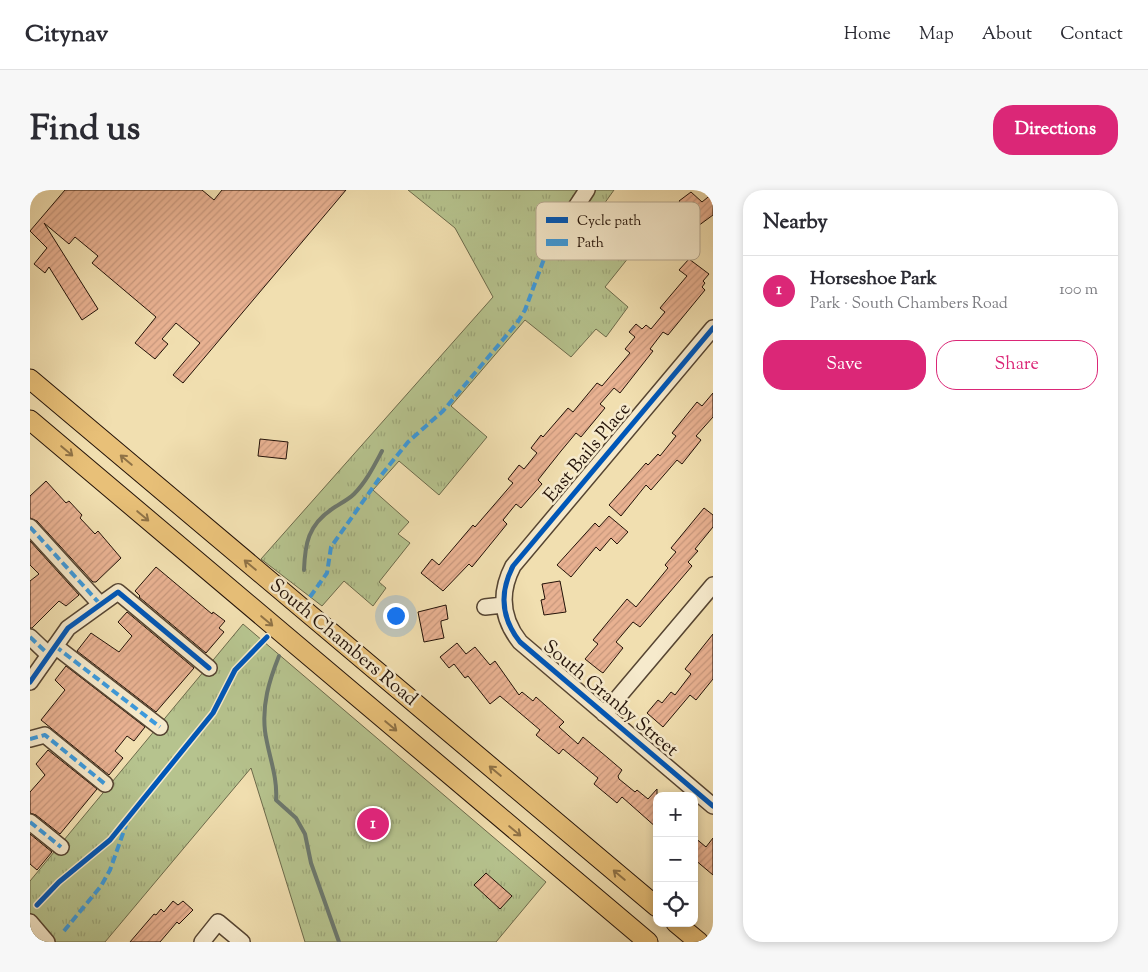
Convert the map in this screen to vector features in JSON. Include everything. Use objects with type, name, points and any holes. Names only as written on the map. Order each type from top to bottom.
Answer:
[{"type":"main road","name":"South Chambers Road","points":[[30,379],[653,904]]},
{"type":"main road","name":"South Chambers Road","points":[[30,420],[648,942]]},
{"type":"main road","points":[[681,927],[699,942]]},
{"type":"street","points":[[579,202],[587,190]]},
{"type":"street","name":"East Bails Place","points":[[503,605],[504,590],[513,566],[713,328]]},
{"type":"street","points":[[30,527],[100,604]]},
{"type":"street","points":[[604,714],[713,585]]},
{"type":"street","points":[[30,682],[52,650],[78,619],[118,592],[209,668]]},
{"type":"street","points":[[485,607],[503,605]]},
{"type":"street","name":"South Granby Street","points":[[503,605],[506,621],[520,642],[713,806]]},
{"type":"street","points":[[30,637],[52,650],[160,727]]},
{"type":"street","points":[[30,738],[45,734],[105,784]]},
{"type":"street","points":[[30,822],[61,847]]},
{"type":"street","points":[[30,922],[47,942]]},
{"type":"street","points":[[202,942],[218,922],[242,942]]},
{"type":"green space","points":[[408,190],[614,190],[605,202],[536,202],[536,260],[627,260],[605,287],[628,307],[606,337],[596,329],[571,357],[525,320],[451,406],[487,437],[439,495],[399,461],[373,490],[409,522],[398,534],[410,543],[379,582],[386,588],[373,606],[344,581],[322,606],[261,559],[493,297],[455,228]]},
{"type":"green space","points":[[243,624],[546,882],[496,942],[305,942],[251,768],[105,942],[30,942],[30,881]]},
{"type":"building","points":[[65,190],[202,190],[214,200],[222,190],[346,190],[183,383],[173,375],[200,343],[176,323],[162,339],[168,344],[155,359],[135,343],[156,317],[92,263],[98,256],[75,237],[69,244],[44,223],[98,309],[82,320],[49,267],[45,273],[34,264],[47,248],[30,231]]},
{"type":"building","points":[[691,192],[702,202],[713,193],[713,215],[700,225],[700,202],[679,201]]},
{"type":"building","points":[[690,260],[709,274],[703,281],[705,283],[702,287],[705,290],[668,335],[663,332],[650,349],[653,351],[620,393],[614,388],[600,404],[605,408],[581,437],[576,433],[538,480],[542,484],[521,508],[516,504],[503,520],[507,524],[472,567],[469,564],[443,591],[421,573],[432,559],[439,565],[473,525],[475,527],[513,483],[508,479],[519,465],[524,469],[537,453],[531,448],[541,435],[543,437],[568,408],[573,412],[597,383],[602,386],[630,353],[625,349],[635,337],[629,332],[636,324],[642,329],[646,325],[651,329],[665,312],[660,308],[687,276],[679,270]]},
{"type":"building","points":[[713,393],[713,417],[696,436],[701,440],[682,464],[677,460],[651,490],[646,485],[621,516],[609,505],[646,463],[648,465],[658,454],[660,456],[676,436],[672,433],[697,402],[702,406]]},
{"type":"building","points":[[260,439],[288,442],[286,459],[258,456]]},
{"type":"building","points":[[46,481],[66,503],[69,501],[82,515],[80,518],[95,534],[98,531],[121,558],[96,582],[93,582],[37,521],[30,518],[30,496]]},
{"type":"building","points":[[704,508],[713,515],[713,527],[695,549],[698,551],[688,562],[692,566],[640,627],[633,622],[616,642],[623,648],[603,673],[585,659],[598,644],[593,640],[627,599],[636,607],[668,568],[665,565],[676,552],[671,548]]},
{"type":"building","points":[[609,516],[628,532],[617,544],[611,538],[600,551],[596,547],[571,577],[557,565],[595,523],[599,527]]},
{"type":"building","points":[[30,541],[79,595],[66,606],[59,601],[32,628],[30,628],[30,581],[39,574],[30,565]]},
{"type":"building","points":[[156,567],[212,614],[213,612],[225,621],[219,628],[224,632],[206,653],[139,597],[135,591]]},
{"type":"building","points":[[560,581],[566,612],[544,615],[541,600],[545,599],[542,584]]},
{"type":"building","points":[[446,605],[448,619],[441,621],[444,638],[424,642],[418,612]]},
{"type":"building","points":[[127,612],[194,668],[156,712],[77,651],[91,633],[119,652],[132,636],[118,622]]},
{"type":"building","points":[[713,634],[713,679],[696,700],[690,695],[663,727],[647,713],[658,700],[662,703],[671,692],[675,695],[691,674],[685,669]]},
{"type":"building","points":[[457,643],[466,654],[475,647],[490,665],[495,661],[519,695],[522,692],[533,701],[536,697],[564,722],[559,727],[578,744],[583,737],[622,770],[618,776],[619,779],[635,792],[637,790],[648,799],[653,793],[653,824],[622,797],[617,803],[594,784],[598,778],[563,749],[559,754],[536,735],[540,730],[500,696],[490,704],[468,676],[465,678],[454,664],[449,668],[440,657]]},
{"type":"building","points":[[66,666],[145,727],[134,741],[127,736],[115,751],[123,758],[109,775],[41,720],[65,690],[55,680]]},
{"type":"building","points":[[48,750],[97,789],[60,834],[36,815],[30,813],[30,792],[45,775],[36,764]]},
{"type":"building","points":[[30,834],[52,852],[37,870],[30,864]]},
{"type":"building","points":[[713,838],[713,875],[698,862],[698,840],[706,847]]},
{"type":"building","points":[[486,873],[512,896],[500,909],[474,885]]},
{"type":"building","points":[[173,901],[178,905],[183,901],[193,910],[179,924],[177,922],[160,942],[130,942],[154,914],[156,915],[161,909],[164,912]]},
{"type":"waterway","points":[[304,570],[305,552],[313,528],[324,515],[354,494],[370,474],[382,451]]},
{"type":"waterway","points":[[279,656],[269,684],[265,702],[264,721],[266,740],[274,774],[276,800],[296,818],[305,834],[311,863],[339,942]]},
{"type":"marked path","points":[[310,597],[327,573],[331,547],[383,473],[408,442],[443,411],[517,323],[525,310],[544,260]]},
{"type":"marked path","points":[[30,527],[100,604]]},
{"type":"marked path","points":[[30,637],[49,655]]},
{"type":"marked path","points":[[55,646],[160,727]]},
{"type":"marked path","points":[[30,739],[45,735],[105,784]]},
{"type":"marked path","points":[[30,822],[61,847]]},
{"type":"marked path","points":[[64,931],[101,886],[110,870],[126,825]]},
{"type":"cycle path","points":[[713,328],[513,566],[504,596],[504,605],[509,624],[520,642],[713,806]]},
{"type":"cycle path","points":[[30,682],[68,628],[118,592],[209,668]]},
{"type":"cycle path","points":[[37,905],[59,882],[110,840],[213,713],[235,670],[267,637]]},
{"type":"place","name":"Horseshoe Park","points":[[373,824]]}]
